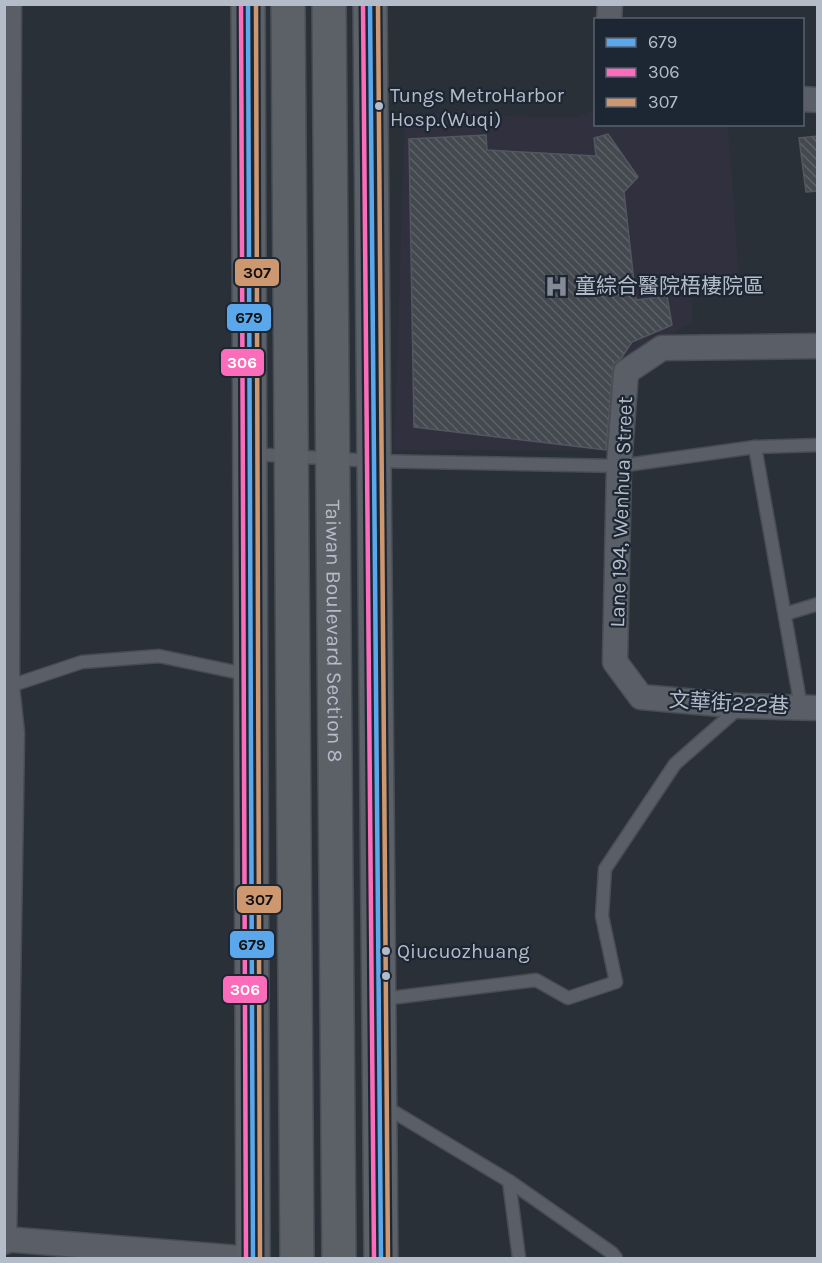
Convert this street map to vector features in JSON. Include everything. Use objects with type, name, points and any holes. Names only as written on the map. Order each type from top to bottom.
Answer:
[{"type":"main road","points":[[248,4],[254,1258]]},
{"type":"main road","name":"Taiwan Boulevard Section 8","points":[[288,4],[297,1258]]},
{"type":"main road","name":"Taiwan Boulevard Section 8","points":[[329,4],[339,1258]]},
{"type":"main road","name":"Taiwan Boulevard Section 8","points":[[370,4],[381,1258]]},
{"type":"street","points":[[9,4],[6,334],[8,733],[5,1240],[238,1258]]},
{"type":"street","name":"Lane 194, Wenhua Street","points":[[641,697],[615,662],[619,466],[626,372],[662,348],[818,346]]},
{"type":"street","name":"文華街222巷","points":[[641,697],[742,706],[809,708]]},
{"type":"lane","points":[[249,454],[375,460],[619,466],[754,447],[818,444]]},
{"type":"lane","points":[[754,447],[785,614],[809,708]]},
{"type":"lane","points":[[785,614],[818,604]]},
{"type":"lane","points":[[7,687],[82,662],[159,656],[251,675]]},
{"type":"lane","points":[[380,999],[536,980],[568,998],[616,982],[602,916],[605,869],[675,764],[742,706]]},
{"type":"lane","points":[[379,1103],[509,1181],[616,1258]]},
{"type":"lane","points":[[509,1181],[519,1258]]},
{"type":"shaded area","name":"童綜合醫院梧棲院區","points":[[467,110],[512,116],[574,118],[594,110],[594,126],[728,126],[739,278],[692,294],[692,322],[627,360],[624,450],[394,450],[405,118]]},
{"type":"building","name":"童綜合醫院梧棲院區","points":[[608,134],[638,177],[624,192],[636,300],[667,296],[672,325],[632,342],[622,357],[613,365],[606,450],[414,427],[409,139],[486,135],[487,150],[596,156],[594,138]]},
{"type":"building","points":[[818,136],[818,191],[806,192],[799,138]]},
{"type":"transit line","name":"306","points":[[241,4],[246,1258]]},
{"type":"transit line","name":"679","points":[[248,4],[253,1258]]},
{"type":"transit line","name":"307","points":[[256,4],[260,1258]]},
{"type":"transit line","name":"306","points":[[363,4],[374,1258]]},
{"type":"transit line","name":"679","points":[[370,4],[381,1258]]},
{"type":"transit line","name":"307","points":[[378,4],[388,1258]]},
{"type":"place","name":"Tungs MetroHarbor Hosp.(Wuqi)","points":[[379,106]]},
{"type":"place","name":"童綜合醫院梧棲院區","points":[[557,286]]},
{"type":"place","name":"Qiucuozhuang","points":[[386,951]]}]
